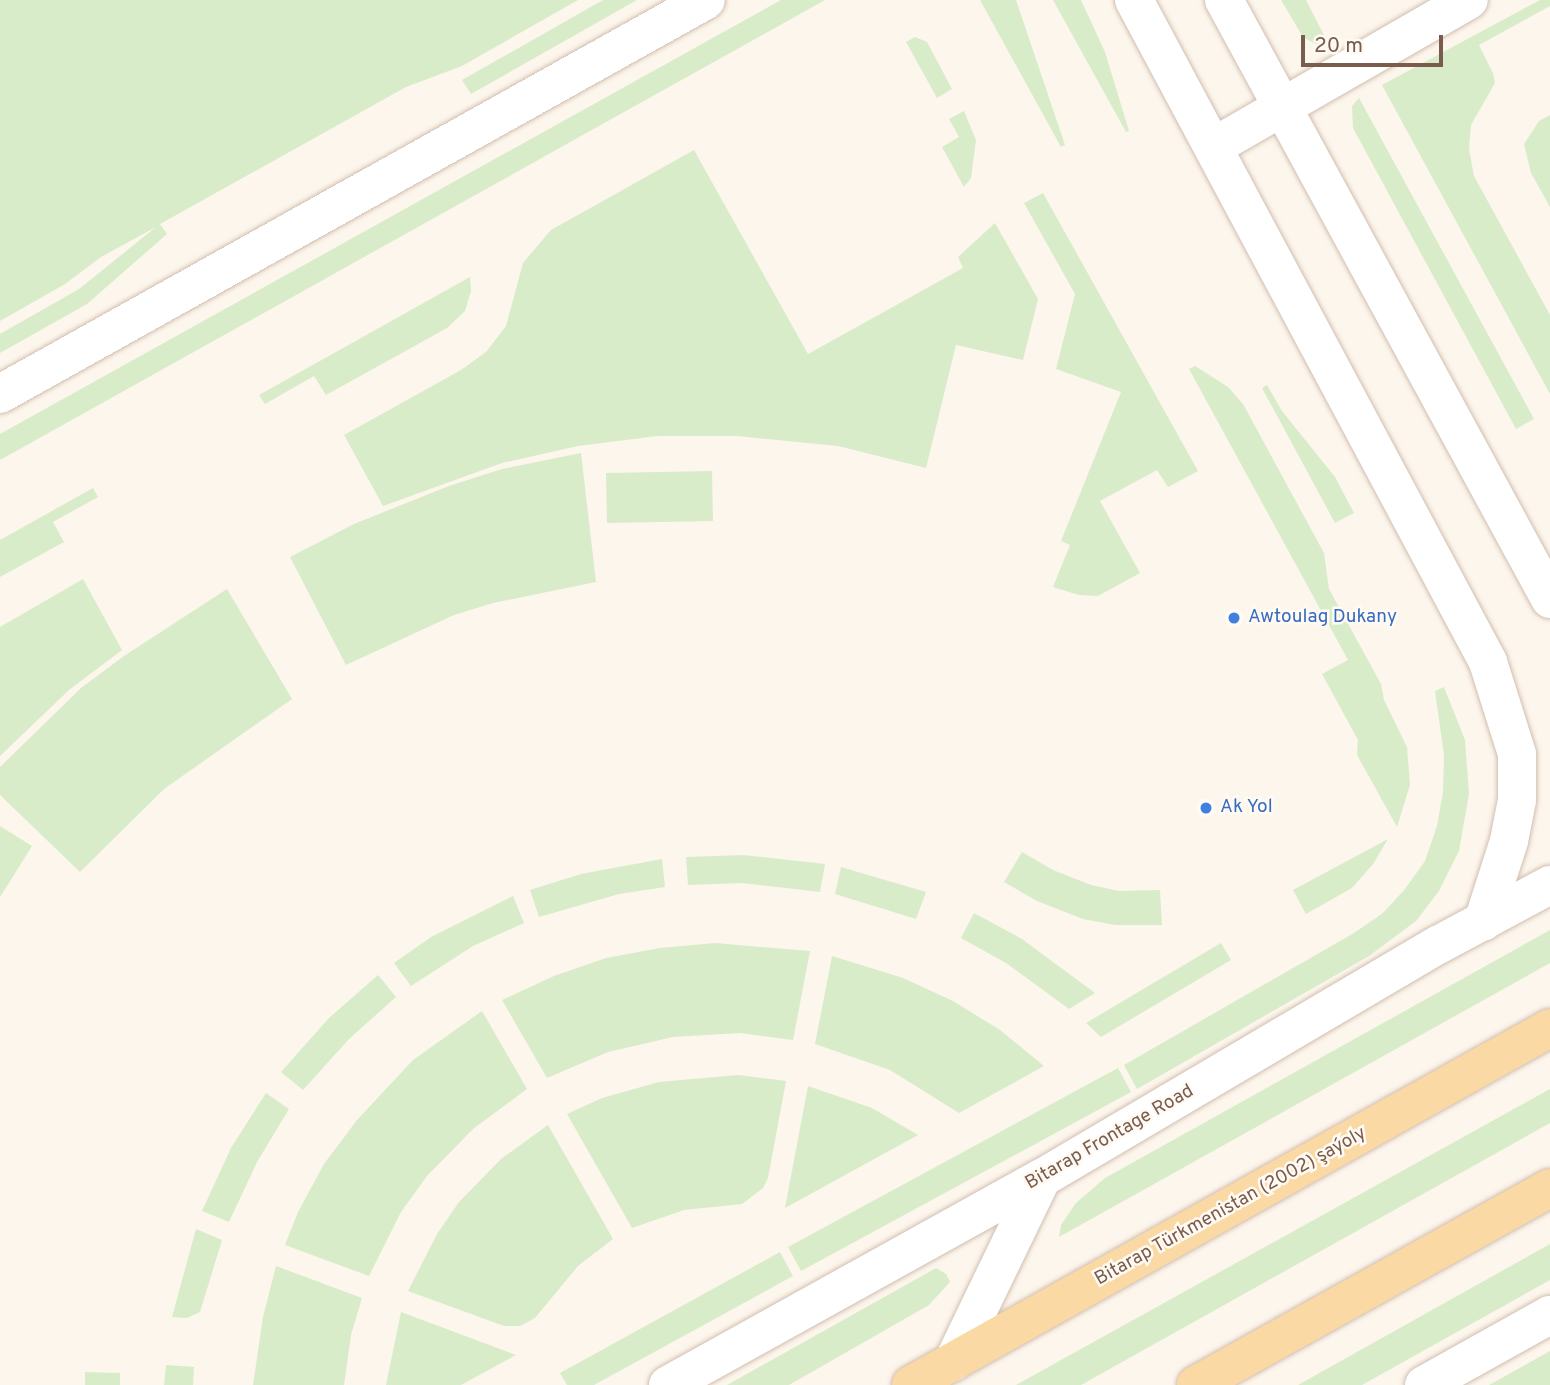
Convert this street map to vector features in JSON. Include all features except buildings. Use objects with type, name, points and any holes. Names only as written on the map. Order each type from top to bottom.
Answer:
[{"type":"main road","name":"Bitarap Türkmenistan (2002) şaýoly","points":[[911,1385],[1550,1028]]},
{"type":"main road","points":[[1196,1385],[1550,1188]]},
{"type":"street","points":[[0,394],[706,0]]},
{"type":"street","points":[[1134,0],[1488,662],[1517,754],[1517,800],[1508,841],[1483,922]]},
{"type":"street","points":[[1224,0],[1550,599]]},
{"type":"street","points":[[1213,148],[1469,0]]},
{"type":"street","name":"Bitarap Frontage Road","points":[[668,1385],[1042,1178],[1426,952],[1550,885]]},
{"type":"street","points":[[953,1362],[1042,1178]]},
{"type":"street","points":[[1424,1385],[1550,1315]]},
{"type":"green space","points":[[0,0],[578,0],[462,66],[406,87],[160,224],[167,234],[87,304],[0,353],[0,334],[79,289],[156,227],[101,257],[65,284],[0,321]]},
{"type":"green space","points":[[603,0],[637,0],[471,94],[462,80]]},
{"type":"green space","points":[[781,0],[825,0],[0,460],[0,434]]},
{"type":"green space","points":[[980,0],[1016,0],[1065,145],[1061,147]]},
{"type":"green space","points":[[1053,0],[1081,0],[1105,52],[1129,131],[1126,132]]},
{"type":"green space","points":[[1281,0],[1306,0],[1328,43],[1321,47],[1303,37]]},
{"type":"green space","points":[[1540,0],[1550,0],[1550,6],[1479,45],[1495,83],[1471,125],[1469,149],[1474,176],[1550,315],[1550,394],[1382,85]]},
{"type":"green space","points":[[915,37],[927,42],[952,89],[937,98],[906,42]]},
{"type":"green space","points":[[1359,98],[1534,419],[1516,429],[1353,128],[1352,106]]},
{"type":"green space","points":[[964,111],[976,140],[971,178],[964,187],[942,147],[959,137],[949,119]]},
{"type":"green space","points":[[1550,115],[1550,207],[1531,173],[1524,144],[1539,121]]},
{"type":"green space","points":[[694,150],[808,354],[963,268],[958,257],[995,223],[1038,299],[1023,360],[956,345],[926,468],[838,446],[737,436],[657,436],[578,446],[502,463],[383,506],[344,435],[461,370],[486,352],[506,326],[523,263],[551,230]]},
{"type":"green space","points":[[1043,193],[1198,471],[1168,487],[1157,470],[1100,501],[1140,573],[1098,596],[1079,595],[1053,587],[1070,545],[1061,541],[1121,392],[1056,369],[1075,294],[1024,203]]},
{"type":"green space","points":[[470,277],[471,291],[465,311],[447,328],[326,395],[314,376],[265,404],[259,395]]},
{"type":"green space","points":[[1195,366],[1228,387],[1243,404],[1324,553],[1329,589],[1381,684],[1384,700],[1407,747],[1410,785],[1397,827],[1357,755],[1358,740],[1322,674],[1348,660],[1189,369]]},
{"type":"green space","points":[[1267,385],[1282,411],[1335,477],[1354,513],[1335,523],[1262,388]]},
{"type":"green space","points":[[581,453],[596,582],[493,603],[454,615],[346,665],[290,557],[354,524],[449,486],[502,469]]},
{"type":"green space","points":[[712,471],[713,521],[607,523],[606,473]]},
{"type":"green space","points":[[93,488],[98,497],[53,522],[64,542],[0,577],[0,540]]},
{"type":"green space","points":[[83,579],[122,650],[69,690],[0,756],[0,627]]},
{"type":"green space","points":[[227,589],[292,699],[164,789],[80,872],[0,795],[0,767],[81,688],[124,656]]},
{"type":"green space","points":[[1444,687],[1465,740],[1469,794],[1459,851],[1439,891],[1416,921],[1369,956],[1137,1089],[1124,1065],[1354,933],[1383,913],[1405,889],[1425,861],[1437,826],[1443,792],[1444,755],[1435,691]]},
{"type":"green space","points":[[0,826],[32,846],[0,897]]},
{"type":"green space","points":[[1388,839],[1373,864],[1352,888],[1306,914],[1293,890]]},
{"type":"green space","points":[[1022,852],[1053,870],[1091,885],[1119,891],[1160,890],[1162,925],[1115,925],[1083,919],[1037,901],[1004,882]]},
{"type":"green space","points":[[743,855],[825,864],[820,892],[742,883],[688,885],[686,857]]},
{"type":"green space","points":[[662,859],[665,887],[619,894],[539,917],[530,890],[581,874]]},
{"type":"green space","points":[[841,867],[926,892],[916,919],[835,894]]},
{"type":"green space","points":[[513,896],[524,923],[473,946],[411,986],[394,963],[431,937]]},
{"type":"green space","points":[[974,913],[1022,939],[1095,993],[1069,1009],[1006,963],[961,938]]},
{"type":"green space","points":[[1550,930],[1550,963],[1059,1237],[1061,1225],[1076,1203],[1105,1178]]},
{"type":"green space","points":[[715,943],[810,951],[793,1040],[740,1033],[673,1037],[608,1052],[547,1078],[502,1000],[554,976],[606,958],[660,948]]},
{"type":"green space","points":[[1221,943],[1231,960],[1101,1037],[1086,1023]]},
{"type":"green space","points":[[832,956],[903,978],[953,1001],[1000,1030],[1044,1066],[959,1113],[890,1070],[815,1044]]},
{"type":"green space","points":[[378,975],[396,997],[349,1039],[303,1090],[281,1072],[329,1018]]},
{"type":"green space","points":[[482,1011],[527,1089],[473,1129],[427,1176],[401,1212],[369,1276],[285,1245],[298,1212],[324,1164],[357,1120],[413,1060]]},
{"type":"green space","points":[[1118,1068],[1131,1092],[801,1271],[788,1247]]},
{"type":"green space","points":[[738,1075],[786,1081],[768,1178],[763,1188],[742,1204],[684,1210],[632,1228],[567,1114],[602,1098],[659,1082]]},
{"type":"green space","points":[[808,1086],[872,1108],[918,1135],[785,1208]]},
{"type":"green space","points":[[1550,1089],[1550,1123],[1081,1385],[1016,1385]]},
{"type":"green space","points":[[266,1093],[289,1109],[257,1162],[229,1222],[202,1211],[231,1148]]},
{"type":"green space","points":[[548,1125],[613,1239],[578,1266],[535,1318],[520,1326],[504,1326],[408,1291],[437,1234],[459,1202],[501,1159]]},
{"type":"green space","points":[[196,1229],[222,1240],[200,1312],[187,1318],[172,1317]]},
{"type":"green space","points":[[1550,1244],[1550,1280],[1362,1385],[1298,1385]]},
{"type":"green space","points":[[780,1252],[793,1276],[594,1385],[567,1385],[560,1373]]},
{"type":"green space","points":[[276,1266],[362,1298],[351,1335],[344,1385],[253,1385],[263,1317]]},
{"type":"green space","points":[[936,1268],[946,1274],[950,1282],[929,1305],[789,1385],[727,1385]]},
{"type":"green space","points":[[401,1312],[516,1355],[461,1385],[386,1385]]},
{"type":"green space","points":[[1550,1351],[1550,1385],[1489,1385]]},
{"type":"green space","points":[[166,1365],[194,1367],[193,1385],[164,1385]]},
{"type":"green space","points":[[85,1372],[120,1373],[120,1385],[85,1385]]},
{"type":"place","name":"Awtoulag Dukany","points":[[1234,618]]},
{"type":"place","name":"Ak Yol","points":[[1206,808]]}]
